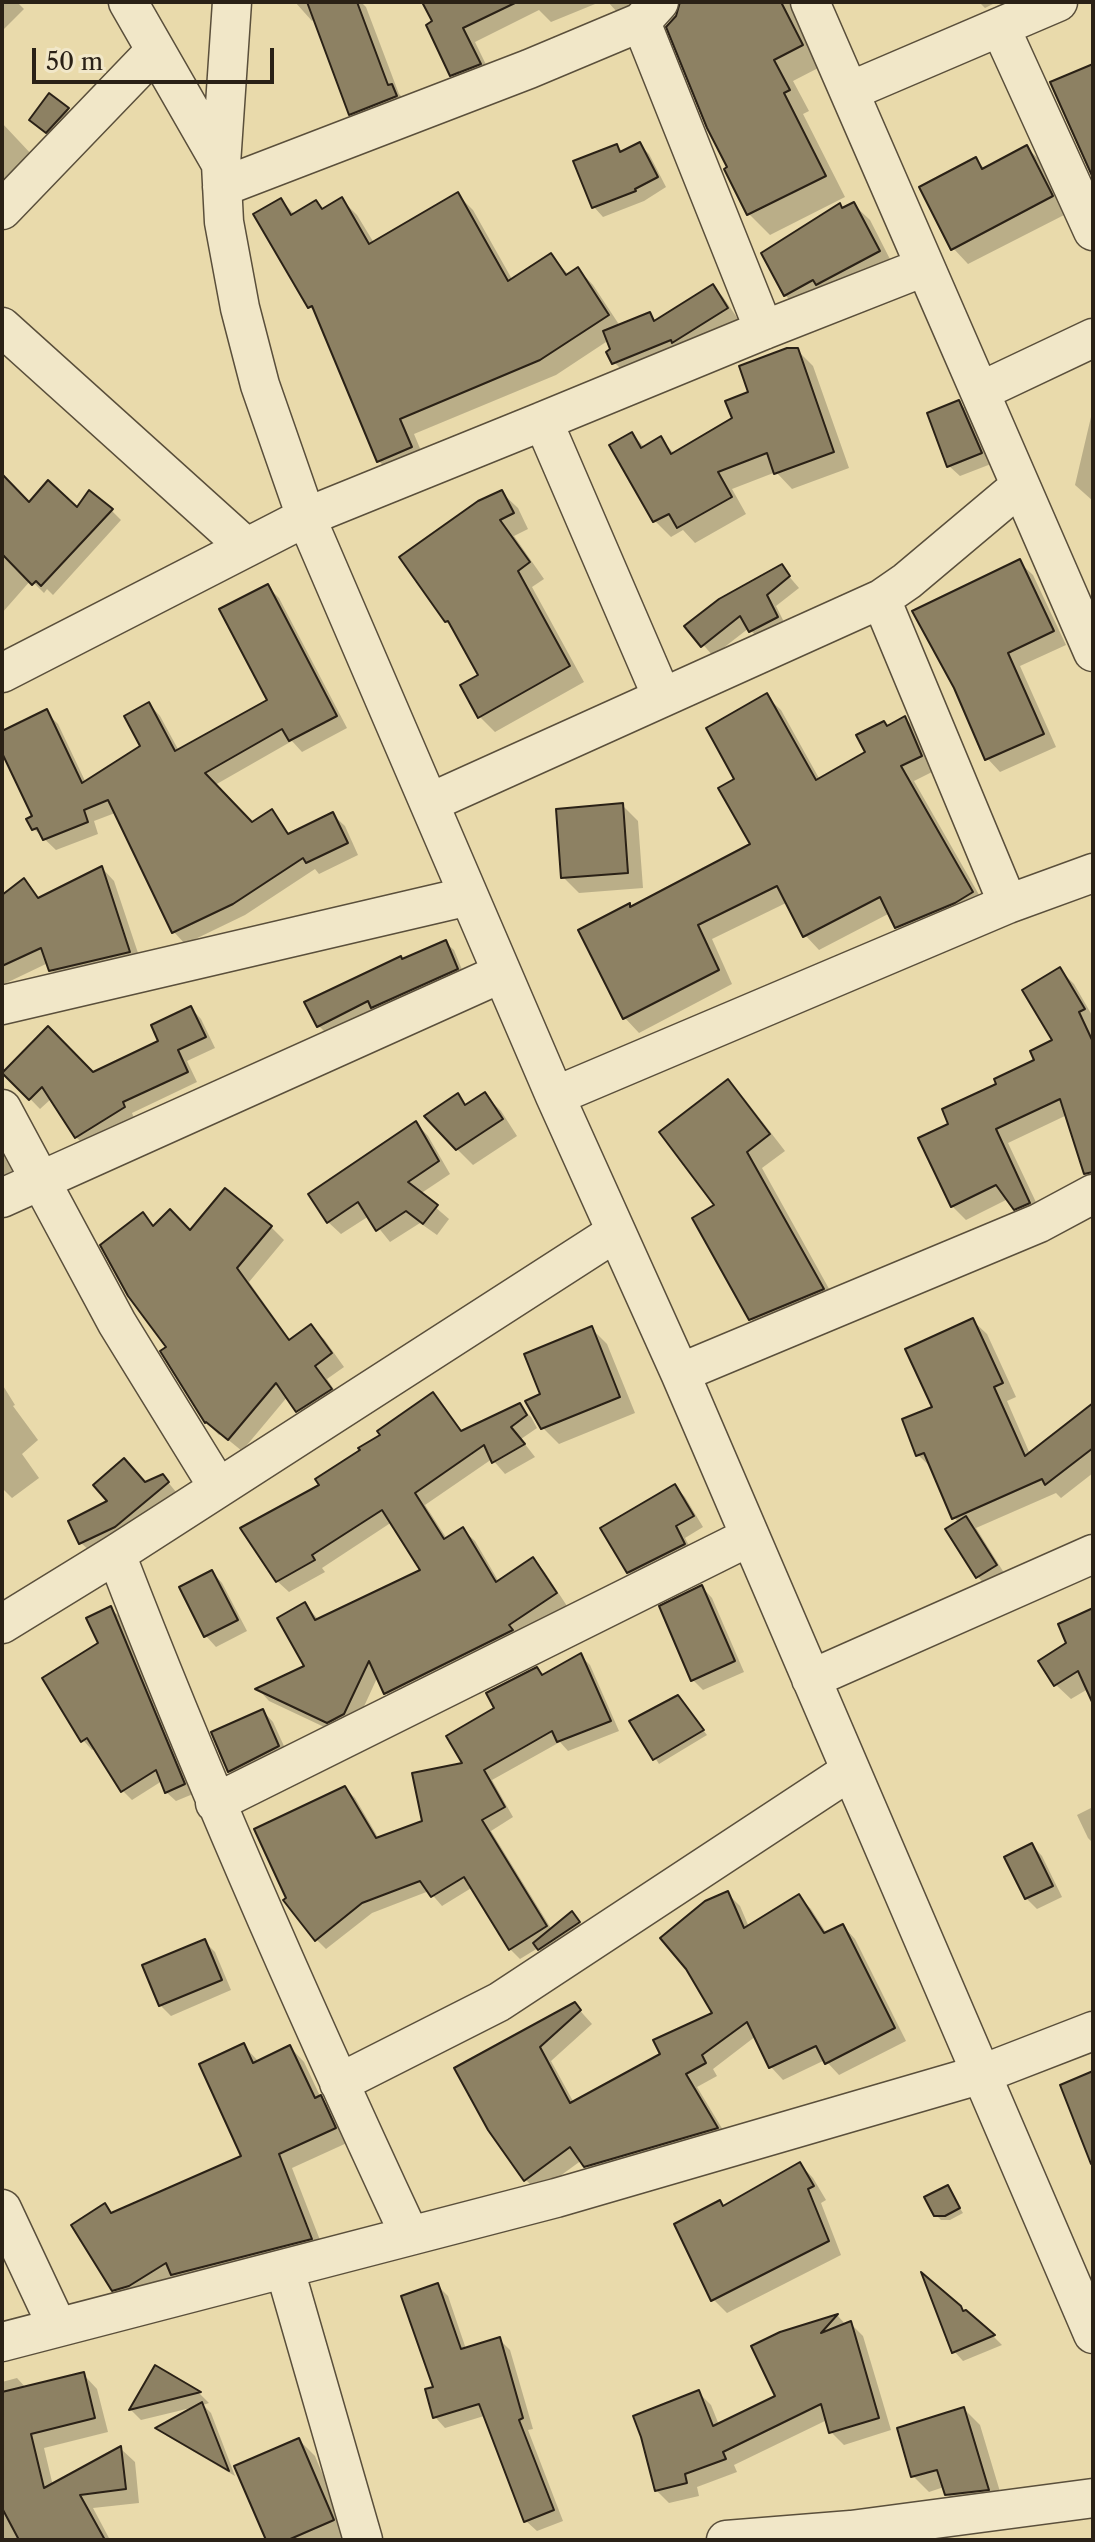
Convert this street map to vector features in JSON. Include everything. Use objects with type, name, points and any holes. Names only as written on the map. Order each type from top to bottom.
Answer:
[{"type":"street","points":[[128,2],[221,176]]},
{"type":"street","points":[[232,2],[221,176],[224,222],[244,324],[260,385],[306,517],[982,2074],[1079,2260],[1093,2334]]},
{"type":"street","points":[[810,2],[1093,652]]},
{"type":"street","points":[[850,91],[1001,29],[1058,2]]},
{"type":"street","points":[[221,176],[529,69],[650,12],[764,330]]},
{"type":"street","points":[[1001,29],[1093,231]]},
{"type":"street","points":[[2,210],[155,51]]},
{"type":"street","points":[[2,673],[306,517],[924,267]]},
{"type":"street","points":[[2,327],[246,547]]},
{"type":"street","points":[[981,391],[1093,338]]},
{"type":"street","points":[[543,421],[662,697]]},
{"type":"street","points":[[429,803],[881,599],[907,581],[1020,486]]},
{"type":"street","points":[[881,599],[1008,904]]},
{"type":"street","points":[[555,1096],[1008,904],[1093,873]]},
{"type":"street","points":[[2,1005],[469,896]]},
{"type":"street","points":[[2,1198],[502,973]]},
{"type":"street","points":[[2,1109],[117,1323],[218,1487]]},
{"type":"street","points":[[680,1373],[1039,1223],[1093,1194]]},
{"type":"street","points":[[2,1624],[616,1232]]},
{"type":"street","points":[[215,1803],[749,1537]]},
{"type":"street","points":[[116,1554],[215,1803],[410,2236]]},
{"type":"street","points":[[811,1679],[1093,1554]]},
{"type":"street","points":[[339,2083],[499,2002],[850,1771]]},
{"type":"street","points":[[2,2342],[556,2198],[982,2074],[1093,2031]]},
{"type":"street","points":[[2,2209],[57,2326]]},
{"type":"street","points":[[285,2270],[363,2540]]},
{"type":"street","points":[[726,2540],[854,2535],[1093,2498]]},
{"type":"building","points":[[307,2],[357,2],[388,85],[392,84],[397,96],[349,115]]},
{"type":"building","points":[[422,2],[517,2],[463,28],[481,64],[450,76],[426,25],[432,21]]},
{"type":"building","points":[[680,2],[781,2],[803,45],[774,60],[790,90],[784,93],[826,176],[747,215],[724,169],[727,167],[707,128],[666,27],[676,16]]},
{"type":"building","points":[[1093,64],[1093,178],[1050,82]]},
{"type":"building","points":[[49,93],[69,108],[46,133],[29,120]]},
{"type":"building","points":[[640,142],[658,177],[636,191],[592,208],[573,161],[617,144],[620,152]]},
{"type":"building","points":[[1027,145],[1053,196],[951,250],[919,187],[976,157],[982,169]]},
{"type":"building","points":[[458,192],[508,281],[551,253],[566,275],[578,267],[609,315],[540,360],[400,419],[412,447],[377,462],[312,306],[308,308],[253,214],[281,198],[291,215],[316,200],[322,209],[342,197],[369,244]]},
{"type":"building","points":[[854,202],[880,251],[816,285],[813,280],[784,296],[761,253],[840,203],[842,208]]},
{"type":"building","points":[[713,284],[728,308],[672,343],[671,340],[612,364],[606,352],[610,349],[603,331],[650,312],[654,321]]},
{"type":"building","points":[[787,348],[798,348],[834,452],[774,474],[767,453],[718,472],[732,497],[677,528],[669,514],[653,522],[609,445],[632,432],[641,448],[661,436],[671,454],[732,418],[725,401],[748,392],[739,366]]},
{"type":"building","points":[[959,400],[982,453],[947,467],[927,413]]},
{"type":"building","points":[[2,474],[29,502],[48,480],[77,507],[89,490],[113,509],[41,586],[36,581],[32,585],[2,554]]},
{"type":"building","points":[[502,490],[514,513],[500,520],[530,562],[518,571],[570,666],[478,718],[460,685],[478,675],[448,621],[445,622],[399,557],[478,501]]},
{"type":"building","points":[[1020,559],[1054,631],[1008,653],[1044,734],[985,760],[954,688],[912,611]]},
{"type":"building","points":[[782,564],[790,576],[767,595],[778,617],[749,632],[740,616],[701,647],[684,626],[719,599]]},
{"type":"building","points":[[268,584],[337,716],[289,741],[282,729],[205,773],[252,822],[272,809],[288,834],[333,812],[348,843],[306,863],[303,858],[233,904],[172,933],[108,800],[84,810],[88,822],[43,840],[37,828],[32,830],[26,819],[32,816],[2,753],[2,731],[47,709],[82,783],[140,746],[124,716],[149,702],[175,751],[267,700],[219,609]]},
{"type":"building","points":[[767,693],[816,780],[865,752],[856,735],[884,721],[887,726],[905,716],[922,756],[901,766],[973,892],[955,903],[895,928],[880,897],[803,937],[777,886],[698,925],[719,970],[623,1019],[578,930],[630,903],[630,907],[750,844],[718,788],[734,779],[706,728]]},
{"type":"building","points":[[623,803],[628,873],[561,878],[556,809]]},
{"type":"building","points":[[102,866],[130,952],[49,971],[41,948],[2,966],[2,895],[24,878],[38,898]]},
{"type":"building","points":[[446,940],[458,969],[371,1008],[368,1001],[317,1027],[304,1002],[401,956],[402,959]]},
{"type":"building","points":[[1060,967],[1085,1009],[1079,1012],[1093,1042],[1093,1172],[1084,1174],[1060,1099],[996,1129],[1030,1203],[1014,1210],[996,1185],[951,1207],[918,1138],[948,1124],[942,1109],[996,1084],[994,1079],[1034,1060],[1030,1051],[1052,1040],[1022,990]]},
{"type":"building","points":[[191,1006],[206,1037],[178,1050],[188,1072],[123,1102],[125,1107],[75,1138],[42,1087],[29,1100],[2,1073],[48,1026],[93,1072],[158,1041],[151,1025]]},
{"type":"building","points":[[728,1079],[770,1134],[747,1152],[824,1289],[749,1320],[692,1218],[714,1205],[659,1132]]},
{"type":"building","points":[[485,1092],[503,1119],[456,1150],[424,1116],[458,1093],[465,1105]]},
{"type":"building","points":[[416,1121],[439,1161],[408,1182],[438,1205],[423,1224],[406,1211],[376,1231],[358,1202],[327,1223],[308,1194]]},
{"type":"building","points":[[225,1188],[272,1226],[237,1268],[289,1340],[311,1324],[332,1353],[315,1366],[332,1389],[296,1412],[276,1383],[228,1440],[205,1423],[160,1351],[166,1347],[128,1296],[100,1245],[143,1212],[153,1226],[170,1209],[190,1230]]},
{"type":"building","points":[[973,1318],[1003,1383],[994,1387],[1025,1456],[1093,1403],[1093,1448],[1045,1485],[1042,1479],[952,1519],[924,1453],[916,1456],[902,1419],[932,1407],[905,1349]]},
{"type":"building","points":[[592,1326],[620,1397],[541,1429],[525,1401],[540,1394],[524,1354]]},
{"type":"building","points":[[433,1392],[461,1431],[520,1403],[527,1415],[511,1427],[525,1444],[492,1463],[484,1445],[415,1493],[444,1539],[463,1527],[496,1582],[533,1557],[557,1593],[509,1625],[513,1630],[384,1694],[369,1661],[344,1714],[327,1723],[255,1689],[304,1666],[277,1618],[305,1602],[315,1620],[420,1570],[382,1510],[312,1555],[315,1560],[276,1582],[240,1528],[319,1485],[315,1479],[360,1450],[358,1448],[380,1435],[377,1431]]},
{"type":"building","points":[[124,1458],[145,1482],[163,1474],[169,1482],[115,1527],[79,1544],[68,1521],[107,1501],[93,1485]]},
{"type":"building","points":[[675,1484],[694,1516],[676,1526],[685,1544],[627,1573],[600,1528]]},
{"type":"building","points":[[966,1516],[997,1565],[976,1578],[945,1529]]},
{"type":"building","points":[[212,1570],[238,1620],[204,1637],[179,1587]]},
{"type":"building","points":[[702,1585],[735,1661],[691,1681],[659,1606]]},
{"type":"building","points":[[111,1606],[185,1784],[165,1793],[156,1770],[121,1792],[87,1738],[81,1742],[42,1678],[98,1643],[86,1618]]},
{"type":"building","points":[[1093,1608],[1093,1704],[1078,1671],[1054,1686],[1038,1661],[1066,1643],[1058,1624]]},
{"type":"building","points":[[581,1653],[611,1721],[557,1742],[552,1731],[484,1770],[505,1807],[482,1820],[547,1926],[509,1950],[464,1877],[431,1897],[420,1881],[362,1903],[315,1941],[283,1900],[286,1898],[254,1829],[345,1786],[376,1838],[422,1821],[412,1773],[462,1763],[446,1736],[494,1708],[486,1693],[537,1667],[542,1675]]},
{"type":"building","points":[[678,1695],[704,1730],[653,1760],[629,1721]]},
{"type":"building","points":[[263,1709],[279,1746],[228,1772],[211,1732]]},
{"type":"building","points":[[1032,1843],[1053,1886],[1025,1899],[1004,1857]]},
{"type":"building","points":[[728,1891],[744,1928],[799,1894],[824,1933],[843,1924],[895,2028],[825,2064],[816,2046],[769,2068],[747,2022],[702,2055],[706,2063],[686,2074],[718,2128],[584,2167],[570,2147],[524,2181],[488,2130],[454,2068],[575,2002],[581,2010],[540,2047],[570,2103],[660,2054],[653,2040],[712,2013],[686,1969],[660,1938],[705,1901]]},
{"type":"building","points":[[572,1911],[580,1922],[538,1950],[533,1943]]},
{"type":"building","points":[[205,1939],[222,1980],[159,2006],[142,1965]]},
{"type":"building","points":[[244,2043],[253,2063],[290,2045],[315,2098],[321,2095],[336,2128],[279,2154],[312,2239],[171,2275],[166,2263],[129,2286],[112,2291],[71,2225],[105,2203],[111,2213],[241,2156],[199,2064]]},
{"type":"building","points":[[1093,2071],[1093,2164],[1091,2164],[1060,2085]]},
{"type":"building","points":[[800,2162],[814,2186],[808,2189],[829,2241],[711,2301],[674,2224],[720,2200],[723,2206]]},
{"type":"building","points":[[948,2185],[960,2208],[945,2216],[934,2216],[924,2197]]},
{"type":"building","points":[[921,2272],[963,2311],[966,2310],[995,2335],[952,2353]]},
{"type":"building","points":[[438,2283],[461,2349],[500,2337],[523,2418],[519,2420],[554,2510],[524,2522],[479,2404],[433,2418],[425,2389],[433,2387],[401,2296]]},
{"type":"building","points":[[838,2314],[821,2333],[851,2321],[879,2418],[829,2433],[821,2404],[723,2452],[726,2459],[685,2474],[687,2483],[655,2491],[633,2416],[699,2390],[713,2426],[775,2396],[751,2346],[780,2332]]},
{"type":"building","points":[[155,2365],[201,2392],[129,2410]]},
{"type":"building","points":[[84,2372],[95,2418],[31,2434],[44,2488],[121,2446],[126,2489],[80,2495],[105,2540],[19,2540],[2,2508],[2,2392]]},
{"type":"building","points":[[202,2402],[229,2471],[155,2428]]},
{"type":"building","points":[[964,2407],[989,2490],[945,2495],[937,2470],[911,2477],[897,2428]]},
{"type":"building","points":[[299,2438],[334,2520],[288,2540],[266,2540],[234,2466]]}]
